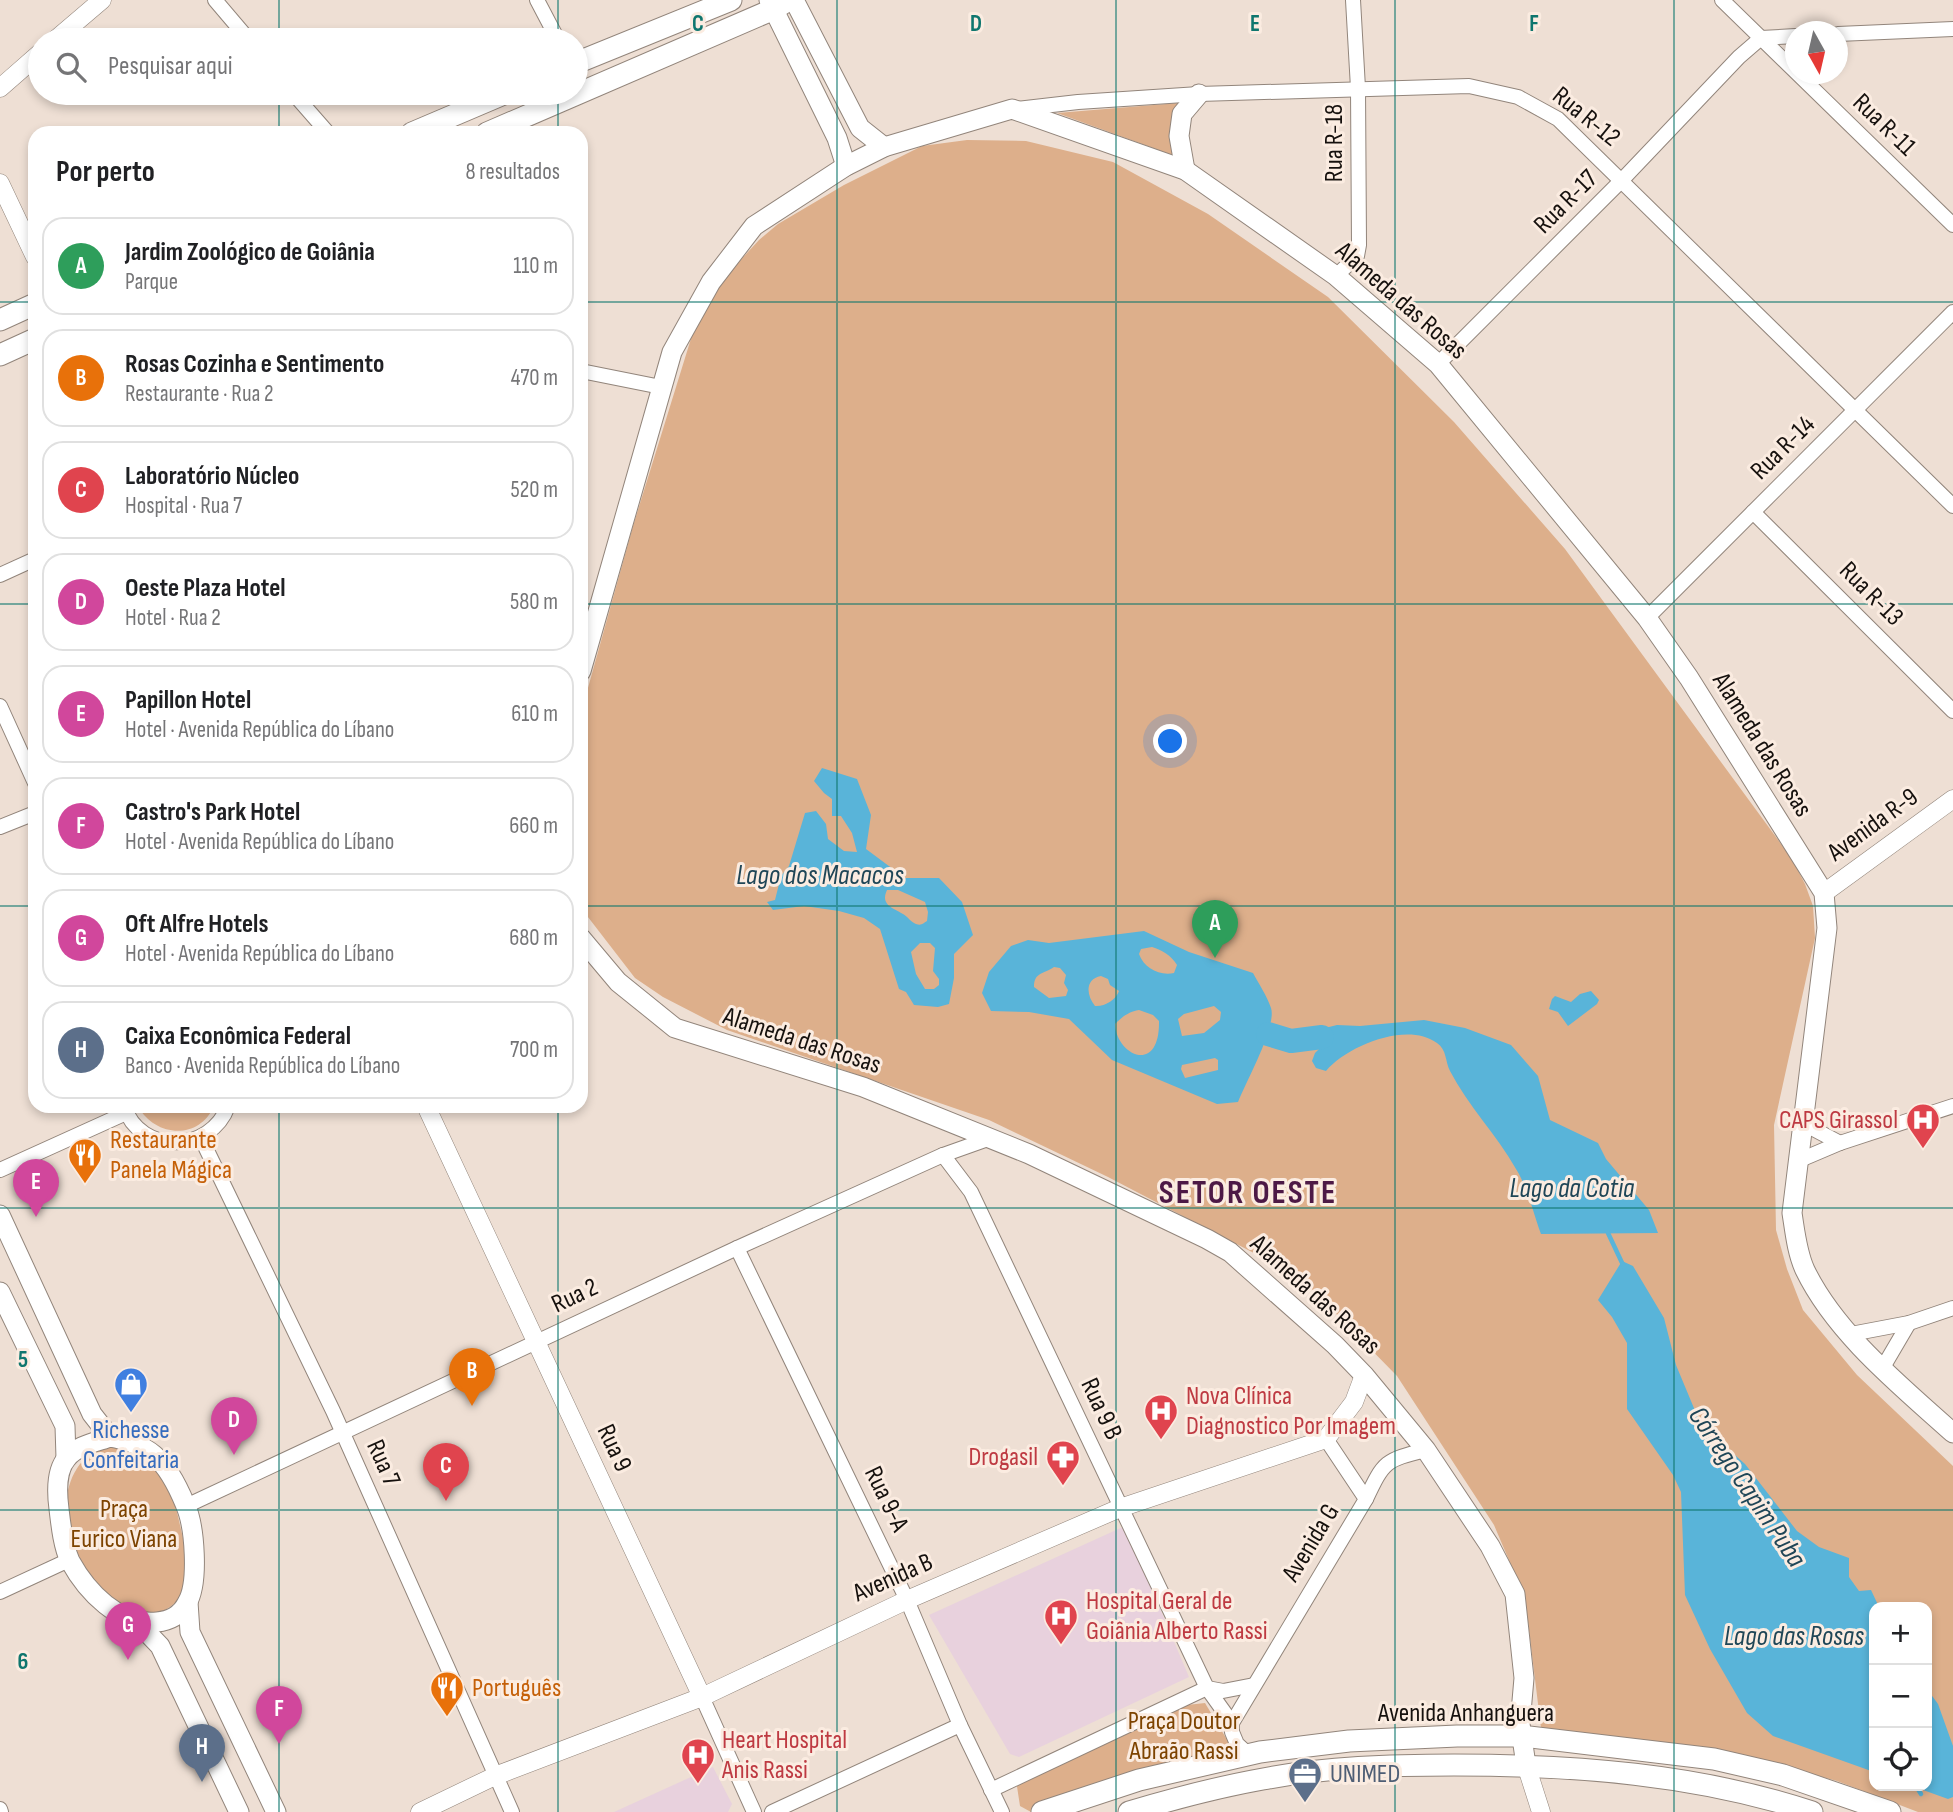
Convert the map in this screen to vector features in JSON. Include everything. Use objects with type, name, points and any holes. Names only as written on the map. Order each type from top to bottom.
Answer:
[{"type":"main road","points":[[588,58],[732,0]]},
{"type":"main road","points":[[794,0],[860,128],[884,147]]},
{"type":"main road","points":[[588,87],[777,3],[837,138],[846,166]]},
{"type":"main road","points":[[1185,170],[1179,136],[1182,114],[1199,94]]},
{"type":"main road","points":[[428,126],[478,105]]},
{"type":"main road","points":[[502,126],[549,105]]},
{"type":"main road","points":[[588,646],[672,352],[711,282],[754,226],[846,166],[884,147],[1012,109]]},
{"type":"main road","name":"Alameda das Rosas","points":[[1012,109],[1185,170],[1336,276],[1438,364],[1647,618],[1689,678],[1824,893],[1827,929],[1792,1213],[1804,1268],[1821,1299],[1882,1369],[1953,1433]]},
{"type":"main road","points":[[837,138],[853,134],[860,128]]},
{"type":"main road","points":[[0,320],[28,307]]},
{"type":"main road","points":[[0,355],[28,342]]},
{"type":"main road","name":"Alameda das Rosas","points":[[588,946],[618,982],[675,1028],[863,1087],[1029,1154],[1230,1252],[1335,1345],[1364,1375],[1426,1450],[1490,1546],[1515,1594],[1524,1678],[1520,1724],[1526,1765]]},
{"type":"main road","points":[[0,1215],[92,1414],[110,1437]]},
{"type":"main road","points":[[0,1292],[65,1426],[66,1458],[56,1488],[69,1560],[105,1604],[138,1623],[160,1646],[239,1812]]},
{"type":"main road","points":[[15,1324],[43,1310]]},
{"type":"main road","points":[[66,1458],[87,1444],[110,1437],[141,1446],[166,1467],[187,1506],[193,1541],[194,1574],[188,1602],[190,1632],[276,1812]]},
{"type":"main road","points":[[138,1623],[160,1622],[177,1616],[188,1602]]},
{"type":"main road","name":"Avenida Anhanguera","points":[[1042,1812],[1139,1780],[1240,1752],[1396,1738],[1521,1736],[1714,1759],[1783,1775],[1890,1812]]},
{"type":"main road","name":"Avenida Anhanguera","points":[[1129,1812],[1189,1795],[1264,1779],[1327,1770],[1410,1765],[1526,1765],[1658,1777],[1780,1801],[1812,1812]]},
{"type":"street","points":[[69,28],[102,0]]},
{"type":"street","points":[[215,0],[239,28]]},
{"type":"street","points":[[537,0],[552,28]]},
{"type":"street","name":"Rua R-18","points":[[1336,276],[1357,256],[1359,245],[1358,88],[1353,0]]},
{"type":"street","name":"Rua R-11","points":[[1722,0],[1953,225]]},
{"type":"street","points":[[1848,34],[1953,29]]},
{"type":"street","points":[[1761,38],[1785,37]]},
{"type":"street","name":"Rua R-17","points":[[1438,364],[1622,180],[1739,57],[1761,38]]},
{"type":"street","points":[[0,88],[28,64]]},
{"type":"street","name":"Rua R-12","points":[[1012,109],[1199,94],[1358,88],[1469,86],[1518,97],[1558,119],[1953,506]]},
{"type":"street","points":[[304,105],[322,126]]},
{"type":"street","points":[[0,183],[28,242]]},
{"type":"street","name":"Rua R-14","points":[[1647,618],[1953,312]]},
{"type":"street","points":[[588,372],[661,387]]},
{"type":"street","name":"Rua R-13","points":[[1753,512],[1953,711]]},
{"type":"street","points":[[0,575],[28,562]]},
{"type":"street","points":[[0,706],[28,768]]},
{"type":"street","name":"Avenida R-9","points":[[1824,893],[1953,799]]},
{"type":"street","points":[[0,827],[28,816]]},
{"type":"street","points":[[1800,1160],[1840,1143],[1953,1106]]},
{"type":"street","points":[[0,1170],[119,1113]]},
{"type":"street","points":[[127,1113],[136,1127],[150,1138],[167,1143],[184,1143],[201,1138],[214,1129],[226,1113]]},
{"type":"street","name":"Rua 9","points":[[429,1113],[754,1812]]},
{"type":"street","points":[[1804,1124],[1840,1143]]},
{"type":"street","name":"Rua 7","points":[[201,1138],[342,1432],[512,1812]]},
{"type":"street","name":"Rua 2","points":[[187,1506],[737,1248],[943,1156],[988,1139]]},
{"type":"street","name":"Rua 9 B","points":[[943,1156],[971,1192],[1207,1688],[1232,1723]]},
{"type":"street","name":"Rua 9-A","points":[[737,1248],[907,1600],[960,1725],[1002,1812]]},
{"type":"street","points":[[1851,1334],[1909,1323],[1953,1308]]},
{"type":"street","points":[[1882,1369],[1909,1323]]},
{"type":"street","points":[[1326,1439],[1354,1402],[1364,1375]]},
{"type":"street","name":"Avenida B","points":[[420,1812],[495,1776],[702,1697],[907,1600],[1120,1508],[1326,1439]]},
{"type":"street","name":"Avenida G","points":[[1326,1439],[1366,1499]]},
{"type":"street","name":"Avenida G","points":[[1232,1723],[1366,1499],[1377,1474],[1392,1458],[1426,1450]]},
{"type":"street","points":[[0,1592],[69,1560]]},
{"type":"street","points":[[991,1790],[1207,1688],[1223,1691],[1254,1685]]},
{"type":"street","points":[[1232,1723],[1232,1732],[1240,1752]]},
{"type":"street","points":[[772,1812],[960,1725]]},
{"type":"street","points":[[1526,1765],[1541,1812]]},
{"type":"shaded area","name":"Hospital Geral de Goiânia Alberto Rassi","points":[[1125,1526],[1189,1677],[1019,1757],[1010,1754],[929,1615]]},
{"type":"shaded area","name":"Heart Hospital Anis Rassi","points":[[713,1767],[732,1804],[728,1812],[614,1812]]},
{"type":"green space","points":[[1178,103],[1174,129],[1175,156],[1057,113]]},
{"type":"green space","points":[[967,140],[1026,141],[1113,162],[1208,214],[1328,297],[1454,422],[1565,549],[1792,859],[1813,906],[1815,938],[1774,1125],[1776,1230],[1803,1310],[1857,1375],[1953,1466],[1953,1812],[1918,1812],[1837,1781],[1720,1749],[1541,1728],[1525,1598],[1494,1525],[1397,1376],[1300,1277],[1108,1177],[989,1120],[727,1030],[663,997],[635,978],[588,917],[588,688],[633,526],[698,316],[724,278],[759,240],[778,224],[844,185],[922,146]]},
{"type":"green space","points":[[143,1113],[210,1113],[198,1125],[188,1130],[176,1131],[165,1129]]},
{"type":"green space","name":"Praça Eurico Viana","points":[[102,1447],[130,1448],[154,1467],[174,1499],[188,1560],[182,1598],[151,1617],[135,1616],[115,1602],[86,1572],[70,1540],[66,1504],[69,1486],[76,1470],[87,1457]]},
{"type":"green space","name":"Praça Doutor Abraão Rassi","points":[[1205,1703],[1235,1753],[1031,1812],[1020,1806],[1016,1780],[1178,1706]]},
{"type":"water","name":"Lago dos Macacos","points":[[822,768],[857,779],[871,815],[866,849],[905,878],[939,878],[962,902],[973,935],[954,954],[954,978],[949,1004],[938,1007],[914,1005],[906,992],[899,989],[880,929],[864,918],[804,906],[773,910],[767,902],[775,900],[781,876],[789,866],[805,813],[816,811],[826,824],[828,839],[844,851],[857,852],[852,833],[841,816],[832,816],[832,799],[814,781]],"holes":[[[887,890],[898,890],[925,902],[927,921],[916,924],[886,903]],[[920,943],[930,943],[935,948],[933,971],[939,979],[939,985],[934,989],[925,989],[916,974],[911,952]]]},
{"type":"water","points":[[1144,931],[1189,952],[1253,973],[1271,1008],[1272,1016],[1260,1054],[1238,1102],[1217,1104],[1112,1060],[1069,1019],[1029,1012],[991,1011],[982,993],[989,972],[1011,946],[1028,940],[1049,943]],"holes":[[[1152,947],[1166,953],[1177,965],[1174,973],[1158,972],[1148,967],[1139,954],[1141,949]],[[1054,967],[1060,968],[1066,975],[1066,996],[1049,998],[1034,987],[1038,976]],[[1101,976],[1108,979],[1110,985],[1119,991],[1109,1002],[1095,1006],[1089,992],[1092,980]],[[1214,1006],[1221,1012],[1220,1020],[1204,1033],[1182,1036],[1178,1019],[1184,1014]],[[1139,1010],[1153,1015],[1159,1021],[1153,1049],[1146,1054],[1138,1055],[1130,1051],[1117,1035],[1115,1024]],[[1215,1058],[1218,1060],[1218,1070],[1185,1078],[1182,1065]]]},
{"type":"water","points":[[1591,991],[1599,1000],[1597,1004],[1568,1026],[1558,1012],[1549,1009],[1555,996],[1571,1002],[1580,994]]},
{"type":"water","name":"Lago da Cotia","points":[[1424,1020],[1465,1028],[1511,1045],[1538,1076],[1550,1120],[1598,1143],[1606,1159],[1649,1210],[1658,1233],[1541,1234],[1520,1176],[1457,1084],[1443,1049],[1437,1043],[1424,1037],[1394,1036],[1362,1045],[1326,1071],[1316,1068],[1312,1061],[1322,1046],[1321,1029],[1337,1025],[1360,1026]]},
{"type":"water","name":"Lago das Rosas","points":[[1622,1261],[1633,1266],[1664,1318],[1676,1365],[1701,1425],[1745,1464],[1797,1531],[1819,1547],[1849,1558],[1849,1577],[1859,1591],[1871,1590],[1877,1602],[1869,1602],[1869,1770],[1773,1736],[1747,1713],[1710,1649],[1685,1595],[1681,1492],[1673,1475],[1627,1409],[1627,1343],[1612,1317],[1598,1300]]},
{"type":"water","name":"Lago das Rosas","points":[[1932,1696],[1938,1704],[1953,1746],[1953,1797],[1948,1799],[1926,1791],[1932,1791]]},
{"type":"waterway","points":[[1268,1034],[1291,1041],[1322,1037]]},
{"type":"waterway","points":[[1608,1233],[1624,1267]]},
{"type":"place","name":"Jardim Zoológico de Goiânia","points":[[1215,958]]},
{"type":"place","name":"CAPS Girassol","points":[[1923,1150]]},
{"type":"place","name":"Restaurante Panela Mágica","points":[[85,1185]]},
{"type":"place","name":"Papillon Hotel","points":[[36,1217]]},
{"type":"place","name":"Rosas Cozinha e Sentimento","points":[[472,1406]]},
{"type":"place","name":"Richesse Confeitaria","points":[[131,1414]]},
{"type":"place","name":"Nova Clínica Diagnostico Por Imagem","points":[[1161,1441]]},
{"type":"place","name":"Oeste Plaza Hotel","points":[[234,1455]]},
{"type":"place","name":"Drogasil","points":[[1063,1487]]},
{"type":"place","name":"Laboratório Núcleo","points":[[446,1501]]},
{"type":"place","name":"Hospital Geral de Goiânia Alberto Rassi","points":[[1061,1646]]},
{"type":"place","name":"Oft Alfre Hotels","points":[[128,1660]]},
{"type":"place","name":"Português","points":[[447,1718]]},
{"type":"place","name":"Castro's Park Hotel","points":[[279,1744]]},
{"type":"place","name":"Caixa Econômica Federal","points":[[202,1782]]},
{"type":"place","name":"Heart Hospital Anis Rassi","points":[[698,1785]]},
{"type":"place","name":"UNIMED","points":[[1305,1804]]},
{"type":"district","name":"SETOR OESTE","points":[[1248,1193]]},
{"type":"water label","name":"Córrego Capim Puba","points":[[1747,1487]]}]
